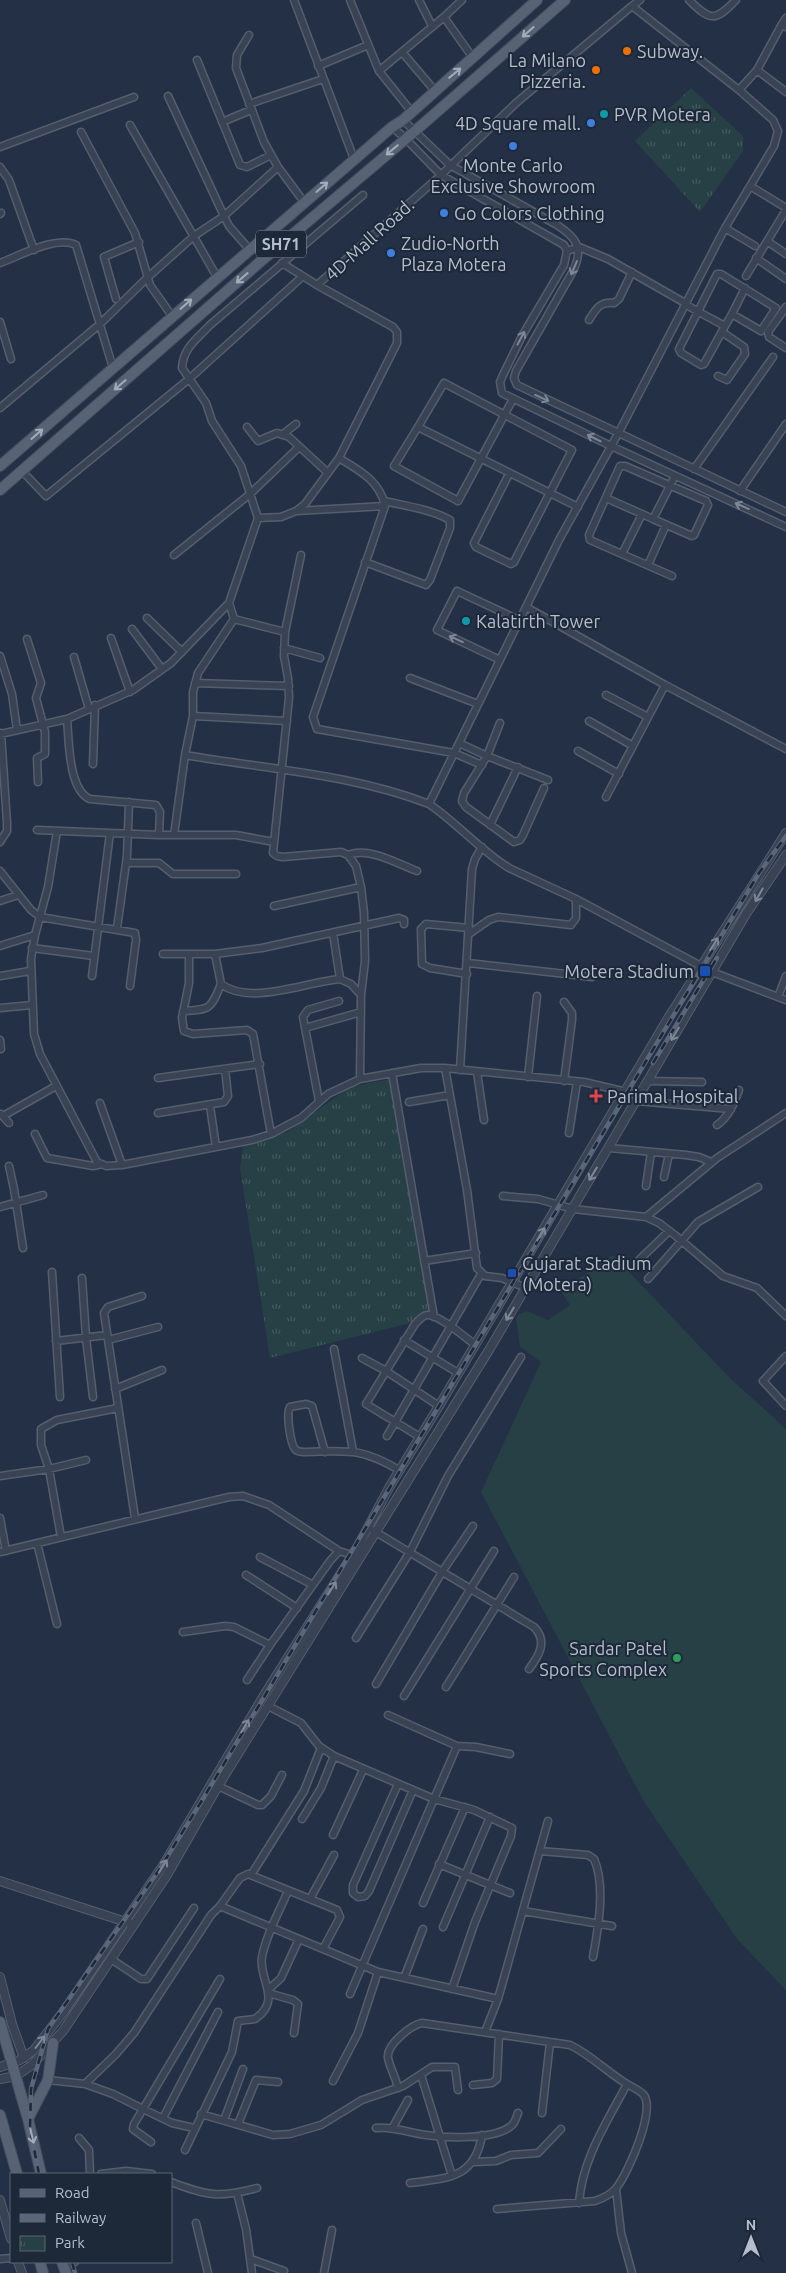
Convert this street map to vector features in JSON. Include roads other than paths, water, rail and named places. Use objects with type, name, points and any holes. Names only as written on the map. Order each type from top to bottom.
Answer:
[{"type":"main road","name":"SH71","points":[[0,466],[249,249],[392,127],[403,120],[538,0]]},
{"type":"main road","name":"SH71","points":[[0,490],[260,262],[415,131],[565,0]]},
{"type":"main road","points":[[0,2022],[13,2063],[41,2173]]},
{"type":"main road","points":[[28,2119],[48,2080],[53,2042]]},
{"type":"main road","points":[[0,2115],[17,2173]]},
{"type":"street","points":[[294,0],[354,159]]},
{"type":"street","points":[[350,0],[379,71],[411,111]]},
{"type":"street","points":[[419,0],[432,26]]},
{"type":"street","points":[[379,71],[462,0]]},
{"type":"street","name":"4D-Mall Road.","points":[[282,263],[317,285],[440,175],[516,103],[640,0]]},
{"type":"street","points":[[689,0],[706,16],[714,17],[723,14],[736,0]]},
{"type":"street","points":[[429,804],[519,620],[685,304],[726,228],[774,146],[778,131],[773,120],[739,90],[632,6]]},
{"type":"street","points":[[444,16],[473,58]]},
{"type":"street","points":[[739,90],[757,70],[785,23]]},
{"type":"street","points":[[249,35],[236,61],[236,68],[250,107],[271,155],[304,202]]},
{"type":"street","points":[[318,66],[368,45]]},
{"type":"street","points":[[402,52],[435,91]]},
{"type":"street","points":[[197,60],[240,165],[247,167],[271,155]]},
{"type":"street","points":[[757,70],[786,92]]},
{"type":"street","points":[[222,122],[250,107],[323,79]]},
{"type":"street","points":[[168,96],[229,226],[249,249]]},
{"type":"street","points":[[0,147],[134,97]]},
{"type":"street","points":[[403,120],[450,165],[557,225],[571,234],[578,247],[579,255],[574,271],[516,371],[514,381],[520,388],[619,432],[785,511],[778,523]]},
{"type":"street","points":[[130,125],[217,277]]},
{"type":"street","points":[[392,127],[406,138],[440,175],[564,245],[567,250],[564,265],[522,336],[500,382],[502,393],[786,527]]},
{"type":"street","points":[[81,132],[139,242],[147,278],[172,316]]},
{"type":"street","points":[[0,167],[9,180],[34,250]]},
{"type":"street","points":[[0,408],[100,324],[194,236],[224,216],[278,167]]},
{"type":"street","points":[[746,276],[786,209],[750,186]]},
{"type":"street","points":[[0,842],[7,831],[1,734],[67,719],[130,692],[162,670],[229,603],[258,518],[241,466],[212,422],[206,403],[182,368],[184,355],[187,349],[210,325],[363,195]]},
{"type":"street","points":[[726,228],[755,246]]},
{"type":"street","points":[[0,263],[62,241],[76,245],[113,368]]},
{"type":"street","points":[[767,241],[786,254]]},
{"type":"street","points":[[116,299],[104,258],[139,242]]},
{"type":"street","points":[[567,250],[578,247],[632,272],[724,329],[744,347],[745,354],[727,380],[718,376]]},
{"type":"street","points":[[756,258],[786,279]]},
{"type":"street","points":[[589,320],[601,304],[607,302],[614,303],[619,299],[632,272]]},
{"type":"street","points":[[732,314],[760,331],[775,310],[774,306],[745,288],[718,273],[679,352],[703,365],[745,288]]},
{"type":"street","points":[[22,471],[46,496],[188,379],[303,276]]},
{"type":"street","points":[[258,518],[281,517],[305,504],[339,458],[397,343],[397,332],[387,322],[317,285]]},
{"type":"street","points":[[786,309],[768,332],[770,337],[786,348]]},
{"type":"street","points":[[0,322],[12,359]]},
{"type":"street","points":[[694,469],[774,357]]},
{"type":"street","points":[[509,474],[474,543],[476,547],[511,564],[572,450],[504,414],[444,383],[394,466],[458,501],[504,414],[513,399]]},
{"type":"street","points":[[283,434],[296,424]]},
{"type":"street","points":[[740,491],[786,424]]},
{"type":"street","points":[[247,427],[258,441],[278,433],[283,434],[328,473]]},
{"type":"street","points":[[418,427],[578,507]]},
{"type":"street","points":[[174,554],[250,494],[299,446]]},
{"type":"street","points":[[339,458],[364,472],[374,483],[384,504],[313,717],[317,729],[454,753],[482,765]]},
{"type":"street","points":[[606,498],[652,520],[692,536],[708,505],[706,501],[620,466],[589,535],[590,540],[672,576]]},
{"type":"street","points":[[652,520],[675,476]]},
{"type":"street","points":[[296,510],[384,504],[412,506],[450,520],[450,528],[430,580],[426,585],[365,562]]},
{"type":"street","points":[[622,554],[642,514]]},
{"type":"street","points":[[648,565],[666,524]]},
{"type":"street","points":[[301,556],[285,632],[284,662],[289,686],[283,770],[273,853],[277,856],[332,852],[348,855],[369,853],[417,871]]},
{"type":"street","points":[[500,660],[438,631],[445,615],[457,591],[519,620]]},
{"type":"street","points":[[229,603],[234,619]]},
{"type":"street","points":[[526,607],[786,750]]},
{"type":"street","points":[[147,618],[182,652]]},
{"type":"street","points":[[234,619],[285,632]]},
{"type":"street","points":[[174,835],[185,756],[193,716],[195,682],[201,666],[234,619]]},
{"type":"street","points":[[132,629],[162,670]]},
{"type":"street","points":[[111,638],[130,692]]},
{"type":"street","points":[[27,639],[41,683],[36,698],[46,745],[45,754],[38,758],[38,782]]},
{"type":"street","points":[[284,648],[320,658]]},
{"type":"street","points":[[0,656],[12,694],[17,730]]},
{"type":"street","points":[[74,657],[92,707],[93,764]]},
{"type":"street","points":[[410,678],[478,704]]},
{"type":"street","points":[[195,682],[289,686]]},
{"type":"street","points":[[606,798],[665,685]]},
{"type":"street","points":[[606,695],[648,717]]},
{"type":"street","points":[[193,716],[287,721]]},
{"type":"street","points":[[67,719],[70,760],[79,791],[90,799],[156,805],[160,812],[158,835]]},
{"type":"street","points":[[589,721],[633,746]]},
{"type":"street","points":[[500,723],[487,756],[464,793],[462,801],[466,807],[514,842],[520,840],[544,788]]},
{"type":"street","points":[[459,743],[548,780]]},
{"type":"street","points":[[578,751],[619,774]]},
{"type":"street","points":[[185,756],[283,770],[391,791],[429,804],[509,868],[576,898],[712,972],[786,1000]]},
{"type":"street","points":[[490,825],[518,767]]},
{"type":"street","points":[[117,928],[129,834],[129,802]]},
{"type":"street","points":[[36,830],[158,835],[236,835],[274,842]]},
{"type":"street","points":[[57,831],[48,887],[34,934],[32,948],[30,971],[36,1044],[94,1158],[102,1164]]},
{"type":"street","points":[[92,976],[110,833]]},
{"type":"street","points":[[372,1530],[399,1470],[439,1406],[474,1344],[700,966],[786,833]]},
{"type":"street","points":[[460,1070],[468,963],[472,869],[482,847]]},
{"type":"street","points":[[0,2067],[24,2058],[34,2050],[167,1875],[218,1786],[268,1706],[372,1530],[526,1288],[712,972],[786,854]]},
{"type":"street","points":[[348,855],[356,866],[361,887],[364,926],[365,961],[361,996],[360,1079]]},
{"type":"street","points":[[126,864],[159,864],[173,874],[236,874]]},
{"type":"street","points":[[0,871],[18,895],[40,917],[133,932],[136,936],[130,986]]},
{"type":"street","points":[[274,906],[361,887]]},
{"type":"street","points":[[0,901],[18,895]]},
{"type":"street","points":[[467,974],[430,968],[422,964],[421,930],[426,924],[469,931],[489,920],[498,918],[571,925],[576,918],[576,898]]},
{"type":"street","points":[[162,954],[215,954],[262,948],[399,918],[404,920],[404,924]]},
{"type":"street","points":[[333,933],[340,979]]},
{"type":"street","points":[[0,946],[34,934]]},
{"type":"street","points":[[32,948],[94,956]]},
{"type":"street","points":[[189,954],[189,983],[182,1023],[184,1031],[188,1034],[247,1030],[251,1032],[255,1038],[271,1134]]},
{"type":"street","points":[[183,1011],[208,1009],[212,1006],[221,984],[215,954]]},
{"type":"street","points":[[468,963],[592,977]]},
{"type":"street","points":[[0,976],[30,971]]},
{"type":"street","points":[[778,997],[786,976]]},
{"type":"street","points":[[221,984],[235,992],[254,994],[340,979],[351,984],[361,996]]},
{"type":"street","points":[[528,1077],[537,996]]},
{"type":"street","points":[[319,1101],[303,1017],[308,1010],[339,1001]]},
{"type":"street","points":[[564,1002],[572,1013],[572,1020],[564,1080]]},
{"type":"street","points":[[0,1008],[32,1005]]},
{"type":"street","points":[[305,1028],[361,1012]]},
{"type":"street","points":[[0,1040],[1,1049]]},
{"type":"street","points":[[158,1078],[260,1064]]},
{"type":"street","points":[[34,1134],[47,1158],[93,1166],[102,1164],[122,1165],[252,1140],[271,1134],[301,1118],[319,1101],[342,1086],[360,1079],[421,1068],[445,1068],[564,1080],[625,1091],[638,1098],[731,1109]]},
{"type":"street","points":[[445,1068],[478,1268],[481,1274]]},
{"type":"street","points":[[158,1113],[210,1106],[227,1100],[225,1069]]},
{"type":"street","points":[[478,1072],[484,1120]]},
{"type":"street","points":[[392,1073],[434,1317]]},
{"type":"street","points":[[648,1081],[702,1082]]},
{"type":"street","points":[[569,1133],[577,1082]]},
{"type":"street","points":[[8,1123],[1,1114],[56,1086]]},
{"type":"street","points":[[717,1125],[731,1109],[739,1090]]},
{"type":"street","points":[[409,1102],[450,1095]]},
{"type":"street","points":[[100,1103],[122,1165]]},
{"type":"street","points":[[210,1106],[216,1147]]},
{"type":"street","points":[[646,1217],[711,1162],[786,1113]]},
{"type":"street","points":[[608,1148],[699,1157],[711,1162]]},
{"type":"street","points":[[646,1186],[651,1152]]},
{"type":"street","points":[[664,1177],[669,1154]]},
{"type":"street","points":[[8,1166],[23,1248]]},
{"type":"street","points":[[648,1279],[681,1240],[706,1216],[758,1187]]},
{"type":"street","points":[[0,1207],[44,1195]]},
{"type":"street","points":[[503,1196],[538,1199],[573,1209],[646,1217],[670,1231],[722,1276],[757,1288],[786,1316]]},
{"type":"street","points":[[636,1263],[670,1231]]},
{"type":"street","points":[[424,1261],[476,1253]]},
{"type":"street","points":[[52,1272],[60,1397]]},
{"type":"street","points":[[481,1274],[513,1281],[526,1288]]},
{"type":"street","points":[[387,1436],[434,1358],[481,1274]]},
{"type":"street","points":[[82,1278],[86,1338],[93,1397]]},
{"type":"street","points":[[134,1518],[104,1313],[108,1307],[142,1296]]},
{"type":"street","points":[[777,1308],[786,1306]]},
{"type":"street","points":[[420,1437],[366,1404],[404,1340],[415,1324],[425,1315],[434,1317],[451,1327],[474,1344]]},
{"type":"street","points":[[56,1341],[107,1337],[158,1327]]},
{"type":"street","points":[[404,1340],[458,1373]]},
{"type":"street","points":[[334,1349],[353,1451]]},
{"type":"street","points":[[786,1356],[763,1381],[786,1406]]},
{"type":"street","points":[[356,1638],[410,1552],[448,1476],[521,1357]]},
{"type":"street","points":[[362,1358],[415,1389],[439,1406]]},
{"type":"street","points":[[115,1388],[162,1370]]},
{"type":"street","points":[[325,1452],[312,1406],[306,1404],[290,1407],[287,1412],[295,1449],[303,1452],[325,1452],[353,1451],[379,1458],[399,1470]]},
{"type":"street","points":[[61,1537],[48,1469],[41,1446],[41,1429],[45,1425],[57,1420],[118,1408]]},
{"type":"street","points":[[0,1476],[48,1469],[86,1460]]},
{"type":"street","points":[[0,1518],[3,1552],[134,1518],[229,1497],[243,1496],[269,1506],[339,1551],[356,1557]]},
{"type":"street","points":[[376,1684],[442,1572],[473,1526]]},
{"type":"street","points":[[372,1530],[538,1630],[541,1648],[529,1669]]},
{"type":"street","points":[[37,1543],[57,1624]]},
{"type":"street","points":[[247,1680],[312,1585],[339,1551]]},
{"type":"street","points":[[404,1696],[494,1551]]},
{"type":"street","points":[[260,1557],[312,1585]]},
{"type":"street","points":[[0,2079],[16,2076],[32,2065],[63,2032],[111,1959],[129,1923],[263,1697],[356,1557]]},
{"type":"street","points":[[246,1575],[297,1608]]},
{"type":"street","points":[[446,1687],[514,1576]]},
{"type":"street","points":[[183,1632],[234,1626],[270,1645]]},
{"type":"street","points":[[268,1706],[301,1723],[321,1748],[334,1756],[434,1799],[465,1807],[509,1826],[512,1831],[475,1922],[452,1988]]},
{"type":"street","points":[[388,1715],[456,1746],[476,1746],[510,1754]]},
{"type":"street","points":[[350,1994],[456,1746]]},
{"type":"street","points":[[251,1875],[304,1791],[321,1748]]},
{"type":"street","points":[[302,1819],[321,1788],[334,1756]]},
{"type":"street","points":[[333,1835],[363,1770]]},
{"type":"street","points":[[218,1786],[258,1805],[262,1805],[271,1796],[282,1775]]},
{"type":"street","points":[[398,1784],[353,1885],[353,1894],[358,1897],[365,1896],[369,1892],[413,1790]]},
{"type":"street","points":[[423,1903],[465,1807]]},
{"type":"street","points":[[443,1927],[490,1817]]},
{"type":"street","points":[[485,2032],[498,1999],[548,1821]]},
{"type":"street","points":[[540,1851],[588,1855],[594,1859],[600,1896],[593,1957]]},
{"type":"street","points":[[310,1899],[334,1854]]},
{"type":"street","points":[[439,1864],[510,1893]]},
{"type":"street","points":[[85,2084],[116,2054],[134,2032],[212,1915],[240,1878],[251,1875],[337,1910],[340,1914],[323,1949]]},
{"type":"street","points":[[0,1880],[129,1923]]},
{"type":"street","points":[[185,2150],[232,2052],[238,2021],[258,2017],[267,2004],[268,1992],[262,1957],[288,1891]]},
{"type":"street","points":[[220,1906],[378,1972],[498,1999]]},
{"type":"street","points":[[111,1959],[141,1979],[147,1979],[194,1908]]},
{"type":"street","points":[[523,1911],[612,1926]]},
{"type":"street","points":[[404,1978],[423,1930]]},
{"type":"street","points":[[268,1992],[281,1978],[299,1940]]},
{"type":"street","points":[[333,2080],[358,2033],[378,1972]]},
{"type":"street","points":[[0,1977],[12,2024],[24,2058]]},
{"type":"street","points":[[151,2142],[133,2129],[134,2124],[220,1979]]},
{"type":"street","points":[[268,1992],[293,2000],[298,2004],[294,2033]]},
{"type":"street","points":[[162,2118],[218,2012]]},
{"type":"street","points":[[398,2088],[388,2054],[413,2025],[422,2023],[550,2042],[578,2049],[643,2094],[648,2108],[643,2129],[627,2169],[616,2189],[595,2202],[497,2209]]},
{"type":"street","points":[[474,2085],[492,2083],[497,2079],[499,2034]]},
{"type":"street","points":[[542,2113],[550,2042]]},
{"type":"street","points":[[201,2114],[273,2134],[290,2134],[321,2125],[362,2100],[398,2088],[421,2075],[432,2066],[452,2066],[456,2069],[458,2090]]},
{"type":"street","points":[[224,2120],[243,2069]]},
{"type":"street","points":[[421,2075],[452,2176]]},
{"type":"street","points":[[48,2080],[85,2084],[113,2094],[178,2125],[194,2128]]},
{"type":"street","points":[[238,2124],[256,2080],[278,2082]]},
{"type":"street","points":[[579,2203],[580,2184],[585,2166],[627,2084]]},
{"type":"street","points":[[393,2127],[408,2100]]},
{"type":"street","points":[[376,2128],[393,2127],[416,2134],[440,2136],[482,2135],[510,2127],[515,2122],[518,2113]]},
{"type":"street","points":[[474,2162],[496,2161],[511,2155],[538,2153],[561,2129]]},
{"type":"street","points":[[410,2183],[452,2176],[468,2168],[478,2154],[482,2135]]},
{"type":"street","points":[[79,2138],[89,2150],[90,2173]]},
{"type":"street","points":[[107,2173],[126,2170],[146,2173]]},
{"type":"street","points":[[172,2182],[206,2194],[220,2196],[257,2188]]},
{"type":"street","points":[[616,2189],[621,2233],[632,2273]]},
{"type":"street","points":[[237,2193],[245,2224],[252,2273]]},
{"type":"street","points":[[0,2200],[10,2235]]},
{"type":"street","points":[[196,2223],[208,2273]]},
{"type":"street","points":[[324,2273],[332,2230]]},
{"type":"street","points":[[251,2259],[284,2271]]},
{"type":"railway","points":[[39,2173],[30,2128],[31,2089],[48,2029],[159,1870],[759,873],[786,836]]},
{"type":"railway","points":[[653,1063],[717,958]]},
{"type":"railway","points":[[72,2263],[75,2273]]},
{"type":"place","name":"Subway.","points":[[627,51]]},
{"type":"place","name":"La Milano Pizzeria.","points":[[596,70]]},
{"type":"place","name":"PVR Motera","points":[[604,114]]},
{"type":"place","name":"4D Square mall.","points":[[591,123]]},
{"type":"place","name":"Monte Carlo Exclusive Showroom","points":[[513,146]]},
{"type":"place","name":"Go Colors Clothing","points":[[444,213]]},
{"type":"place","name":"Zudio-North Plaza Motera","points":[[391,253]]},
{"type":"place","name":"Kalatirth Tower","points":[[466,621]]},
{"type":"place","name":"Motera Stadium","points":[[705,971]]},
{"type":"place","name":"Parimal Hospital","points":[[596,1096]]},
{"type":"place","name":"Gujarat Stadium (Motera)","points":[[512,1273]]},
{"type":"place","name":"Sardar Patel Sports Complex","points":[[677,1658]]}]
